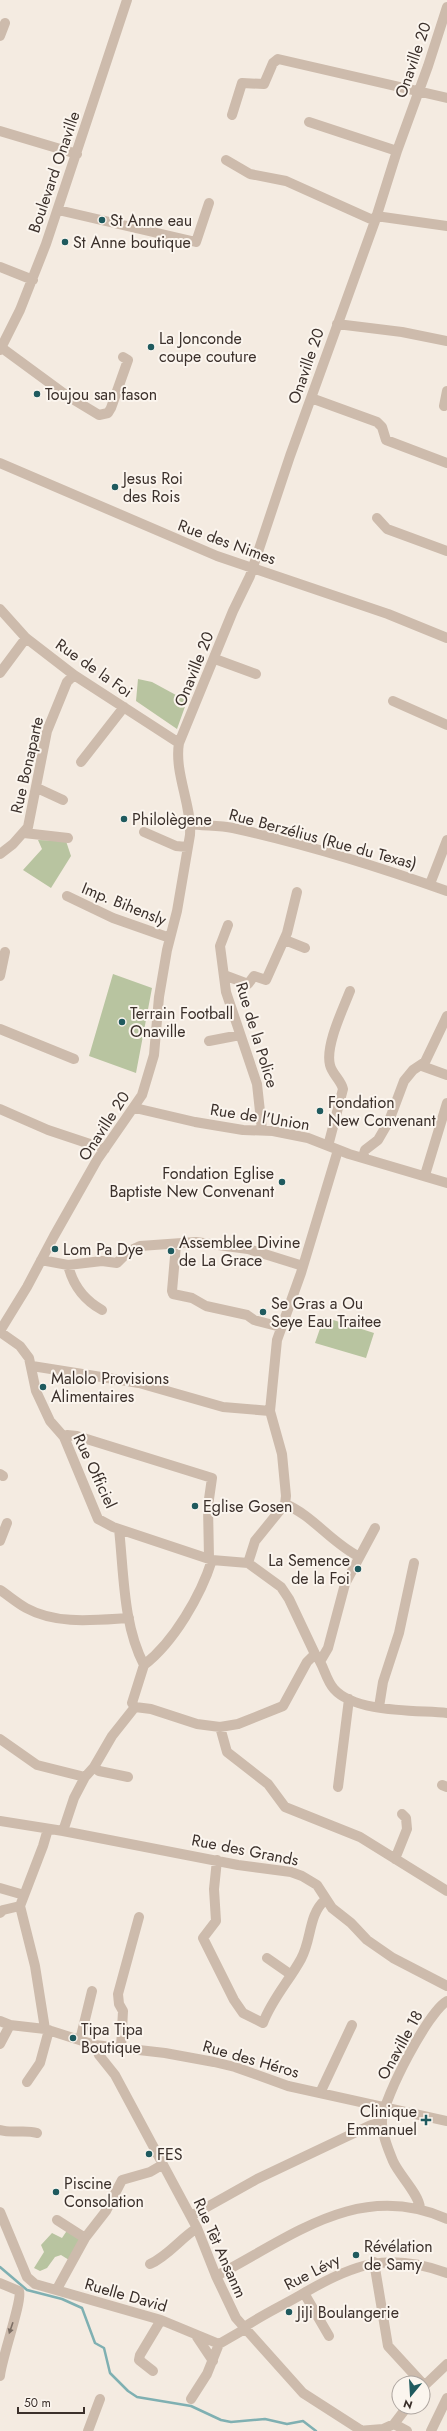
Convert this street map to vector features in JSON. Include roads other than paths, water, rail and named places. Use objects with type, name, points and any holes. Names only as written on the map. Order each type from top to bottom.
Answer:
[{"type":"street","name":"Boulevard Onaville","points":[[1,349],[32,280],[58,210],[127,0]]},
{"type":"street","name":"Onaville 20","points":[[1,1327],[105,1149],[135,1108],[142,1095],[154,1055],[159,997],[180,892],[190,824],[178,756],[179,743],[253,568],[311,398],[375,219],[397,151],[419,92],[447,7]]},
{"type":"street","points":[[0,36],[5,24]]},
{"type":"street","points":[[232,115],[242,83],[264,84],[273,63],[278,59],[447,98]]},
{"type":"street","points":[[309,122],[397,151]]},
{"type":"street","points":[[0,131],[77,154]]},
{"type":"street","points":[[226,160],[250,174],[286,181],[375,219],[447,226]]},
{"type":"street","points":[[58,210],[196,242],[209,203]]},
{"type":"street","points":[[0,267],[32,280]]},
{"type":"street","points":[[337,324],[402,332],[447,341]]},
{"type":"street","points":[[1,349],[66,395],[99,416],[108,413],[112,408],[128,360],[123,357]]},
{"type":"street","points":[[444,406],[447,392]]},
{"type":"street","points":[[311,398],[377,422],[385,433],[386,440],[447,463]]},
{"type":"street","name":"Rue des Nimes","points":[[0,463],[45,481],[127,519],[253,568],[388,614],[447,638]]},
{"type":"street","points":[[376,518],[387,529],[447,550]]},
{"type":"street","name":"Rue de la Foi","points":[[0,609],[26,638],[74,675],[179,743]]},
{"type":"street","points":[[0,673],[26,638]]},
{"type":"street","points":[[215,658],[256,674]]},
{"type":"street","name":"Rue Bonaparte","points":[[0,854],[24,833],[29,823],[47,731],[67,682],[74,675]]},
{"type":"street","points":[[393,701],[447,726]]},
{"type":"street","points":[[81,762],[124,707]]},
{"type":"street","points":[[37,788],[63,800]]},
{"type":"street","name":"Rue Berzélius (Rue du Texas)","points":[[190,824],[232,827],[289,841],[430,884],[447,891]]},
{"type":"street","points":[[144,832],[176,846],[187,848]]},
{"type":"street","points":[[24,833],[68,838]]},
{"type":"street","points":[[430,884],[447,840]]},
{"type":"street","points":[[224,975],[248,984],[254,976],[266,980],[285,940],[297,892]]},
{"type":"street","name":"Imp. Bihensly","points":[[67,896],[113,918],[170,938]]},
{"type":"street","name":"Rue de la Police","points":[[228,925],[220,946],[226,992],[258,1089],[262,1130]]},
{"type":"street","points":[[285,940],[305,948]]},
{"type":"street","points":[[0,976],[5,952]]},
{"type":"street","points":[[328,1146],[343,1089],[341,1083],[330,1066],[330,1060],[333,1040],[350,991]]},
{"type":"street","points":[[363,1157],[365,1150],[378,1140],[389,1121],[404,1081],[413,1070],[422,1066],[447,1016]]},
{"type":"street","points":[[0,1029],[74,1059]]},
{"type":"street","points":[[209,1041],[240,1035]]},
{"type":"street","points":[[422,1066],[447,1075]]},
{"type":"street","points":[[425,1175],[447,1103]]},
{"type":"street","name":"Rue de l'Union","points":[[135,1108],[195,1122],[243,1130],[262,1130],[308,1138],[338,1150],[425,1175],[447,1183]]},
{"type":"street","points":[[2,1114],[105,1149]]},
{"type":"street","points":[[248,1563],[255,1541],[285,1504],[286,1496],[282,1454],[270,1411],[270,1390],[281,1327],[303,1266],[338,1150]]},
{"type":"street","points":[[41,1260],[68,1265],[102,1262],[117,1263],[129,1251],[140,1246],[176,1245],[179,1242],[196,1242],[248,1249],[303,1266]]},
{"type":"street","points":[[176,1245],[173,1294],[192,1298],[206,1306],[247,1315],[254,1320],[281,1327]]},
{"type":"street","points":[[68,1265],[72,1279],[82,1295],[102,1310]]},
{"type":"street","name":"Rue Officiel","points":[[1,1327],[20,1346],[32,1366],[33,1384],[39,1398],[50,1421],[64,1437],[98,1519],[119,1529]]},
{"type":"street","points":[[32,1366],[139,1383],[223,1407],[270,1411]]},
{"type":"street","points":[[64,1437],[67,1435],[77,1436],[212,1478],[208,1506],[210,1559],[205,1580],[173,1634],[154,1657],[144,1665],[132,1703],[134,1707]]},
{"type":"street","points":[[285,1504],[299,1511],[314,1525],[358,1556]]},
{"type":"street","points":[[0,1541],[7,1523]]},
{"type":"street","points":[[134,1707],[151,1709],[197,1724],[220,1727],[238,1724],[283,1706],[307,1662],[318,1657],[328,1648],[345,1584],[358,1556],[375,1528]]},
{"type":"street","points":[[144,1665],[135,1643],[129,1618],[119,1529],[210,1559],[248,1563],[281,1587],[289,1599],[332,1688],[349,1699],[364,1705],[447,1713]]},
{"type":"street","points":[[379,1707],[383,1682],[399,1634],[414,1563]]},
{"type":"street","points":[[0,1590],[26,1608],[44,1615],[79,1621],[129,1618]]},
{"type":"street","points":[[338,1787],[349,1699]]},
{"type":"street","points":[[63,1831],[74,1798],[85,1777],[94,1767],[112,1736],[134,1707]]},
{"type":"street","points":[[220,1727],[227,1752],[268,1784],[285,1807],[360,1837],[447,1891]]},
{"type":"street","points":[[0,1739],[27,1756],[37,1765],[85,1777]]},
{"type":"street","points":[[94,1767],[99,1771],[128,1777]]},
{"type":"street","points":[[395,1859],[407,1829],[406,1818],[402,1814]]},
{"type":"street","name":"Rue des Grands","points":[[0,1821],[291,1872],[302,1876],[317,1885],[325,1900],[375,1946],[393,1958],[447,1986]]},
{"type":"street","points":[[27,2082],[40,2063],[47,2029],[35,1966],[20,1906],[48,1829]]},
{"type":"street","points":[[217,1860],[214,1889],[216,1921],[203,1938],[234,2000],[243,2013],[263,2023],[290,1974],[302,1958],[316,1908],[325,1900]]},
{"type":"street","points":[[0,1888],[24,1895]]},
{"type":"street","points":[[0,1913],[4,1910],[20,1906]]},
{"type":"street","points":[[121,2048],[123,2011],[119,2004],[118,1994],[139,1917]]},
{"type":"street","points":[[266,1958],[290,1974]]},
{"type":"street","points":[[80,2040],[92,1991]]},
{"type":"street","name":"Onaville 18","points":[[382,2122],[385,2107],[406,2061],[431,2019],[447,2001]]},
{"type":"street","name":"Rue des Héros","points":[[0,2020],[10,2025],[47,2029],[95,2045],[166,2053],[214,2062],[235,2067],[288,2086],[447,2121]]},
{"type":"street","points":[[0,2044],[10,2025]]},
{"type":"street","points":[[320,2093],[352,2025]]},
{"type":"street","name":"Rue Tèt Ansanm","points":[[95,2045],[99,2055],[115,2075],[162,2165],[198,2228],[230,2308],[244,2328],[303,2393],[358,2430]]},
{"type":"street","points":[[191,2216],[257,2179],[371,2124],[382,2122],[393,2162],[417,2199],[420,2208]]},
{"type":"street","points":[[0,2130],[37,2133]]},
{"type":"street","points":[[56,2289],[85,2238],[106,2212],[122,2180],[150,2172],[162,2165]]},
{"type":"street","points":[[216,2276],[236,2266],[272,2243],[318,2221],[362,2208],[420,2208],[447,2219]]},
{"type":"street","points":[[0,2212],[24,2287],[4,2351],[0,2376]]},
{"type":"street","points":[[57,2220],[85,2238]]},
{"type":"street","points":[[150,2264],[159,2260],[180,2240],[198,2228]]},
{"type":"street","points":[[374,2262],[388,2346],[414,2375]]},
{"type":"street","name":"Rue Lévy","points":[[244,2328],[273,2308],[341,2273],[374,2262],[406,2262],[447,2273]]},
{"type":"street","name":"Ruelle David","points":[[0,2283],[24,2287],[56,2289],[161,2320],[184,2328],[197,2337],[219,2344]]},
{"type":"street","points":[[304,2293],[329,2336]]},
{"type":"street","points":[[153,2371],[139,2360],[140,2355],[161,2320]]},
{"type":"street","points":[[191,2399],[213,2361],[219,2344],[244,2328]]},
{"type":"street","points":[[197,2337],[213,2361]]},
{"type":"street","points":[[431,2378],[447,2364]]},
{"type":"street","points":[[431,2431],[447,2398]]},
{"type":"street","points":[[88,2431],[100,2399]]},
{"type":"street","points":[[358,2430],[373,2430],[394,2424],[401,2415]]},
{"type":"street","points":[[394,2424],[407,2431]]},
{"type":"waterway","points":[[0,2267],[27,2290],[62,2299],[82,2308],[95,2343],[104,2348],[110,2373],[128,2391],[137,2397],[191,2406],[221,2420],[231,2422],[265,2419],[287,2424],[303,2421],[316,2431]]},
{"type":"place","name":"St Anne eau","points":[[102,220]]},
{"type":"place","name":"St Anne boutique","points":[[65,242]]},
{"type":"place","name":"La Jonconde coupe couture","points":[[151,347]]},
{"type":"place","name":"Toujou san fason","points":[[37,394]]},
{"type":"place","name":"Jesus Roi des Rois","points":[[115,487]]},
{"type":"place","name":"Philolègene","points":[[124,819]]},
{"type":"place","name":"Terrain Football Onaville","points":[[122,1022]]},
{"type":"place","name":"Fondation New Convenant","points":[[320,1111]]},
{"type":"place","name":"Fondation Eglise Baptiste New Convenant","points":[[282,1182]]},
{"type":"place","name":"Lom Pa Dye","points":[[55,1249]]},
{"type":"place","name":"Assemblee Divine de La Grace","points":[[171,1251]]},
{"type":"place","name":"Se Gras a Ou Seye Eau Traitee","points":[[263,1312]]},
{"type":"place","name":"Malolo Provisions Alimentaires","points":[[43,1387]]},
{"type":"place","name":"Eglise Gosen","points":[[195,1506]]},
{"type":"place","name":"La Semence de la Foi","points":[[358,1569]]},
{"type":"place","name":"Tipa Tipa Boutique","points":[[73,2038]]},
{"type":"place","name":"Clinique Emmanuel","points":[[426,2120]]},
{"type":"place","name":"FES","points":[[149,2154]]},
{"type":"place","name":"Piscine Consolation","points":[[56,2192]]},
{"type":"place","name":"Révélation de Samy","points":[[356,2255]]},
{"type":"place","name":"JiJi Boulangerie","points":[[289,2312]]}]
